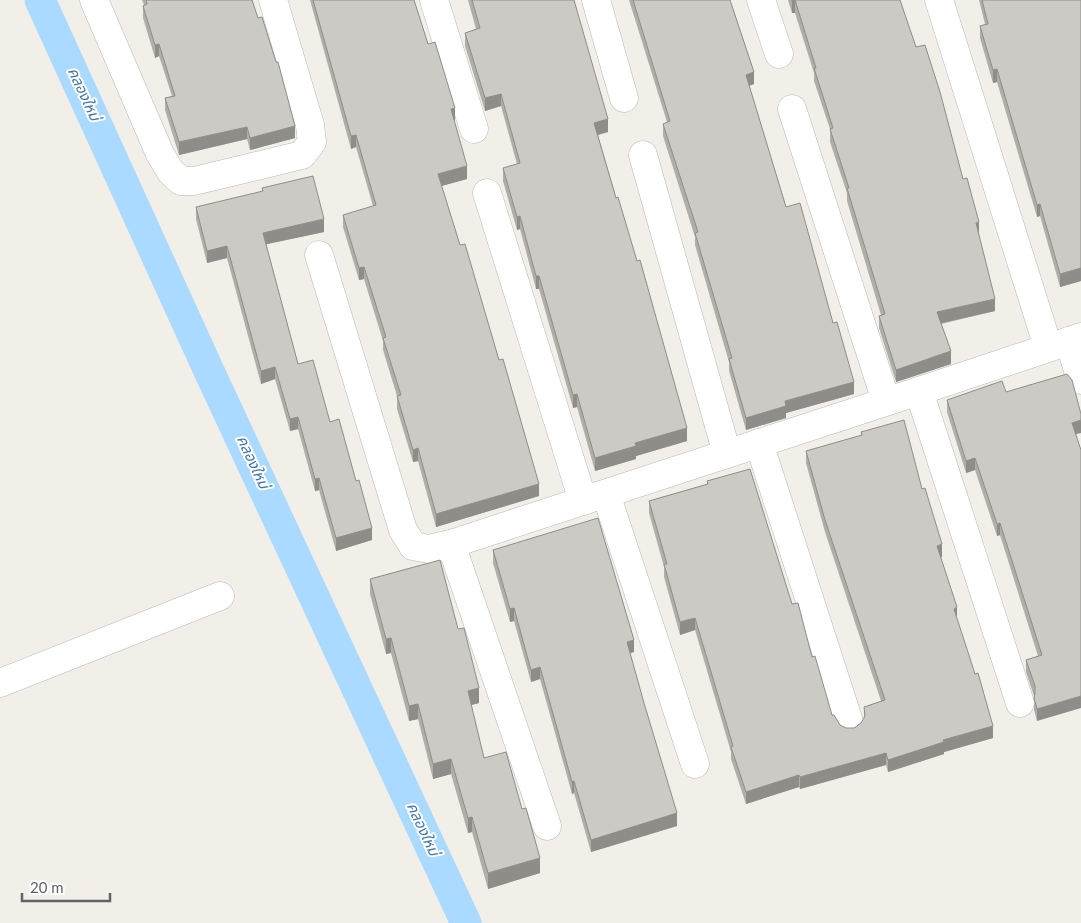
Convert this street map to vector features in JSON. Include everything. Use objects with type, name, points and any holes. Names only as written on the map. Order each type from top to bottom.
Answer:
[{"type":"street","points":[[94,0],[160,154],[181,182],[194,181],[302,155],[312,142],[310,125],[274,0]]},
{"type":"street","points":[[434,0],[474,129]]},
{"type":"street","points":[[596,0],[624,98]]},
{"type":"street","points":[[761,0],[779,54]]},
{"type":"street","points":[[939,0],[1081,380]]},
{"type":"street","points":[[792,109],[886,401]]},
{"type":"street","points":[[643,156],[727,454]]},
{"type":"street","points":[[487,193],[594,498],[695,764]]},
{"type":"street","points":[[319,255],[403,530],[413,546],[429,549],[451,544],[594,498],[1066,342]]},
{"type":"street","points":[[919,391],[1020,703]]},
{"type":"street","points":[[759,443],[850,725]]},
{"type":"street","points":[[451,544],[547,826]]},
{"type":"street","points":[[0,683],[220,596]]},
{"type":"building","points":[[146,0],[252,0],[258,18],[262,17],[276,62],[278,62],[295,126],[250,138],[247,127],[179,142],[165,98],[175,96],[159,44],[155,45],[143,6],[147,4]]},
{"type":"building","points":[[313,0],[414,0],[428,44],[435,42],[455,108],[451,109],[467,166],[438,174],[460,245],[465,244],[499,360],[503,359],[539,484],[436,514],[418,448],[413,450],[397,396],[401,395],[383,338],[386,337],[364,267],[359,268],[343,215],[376,205],[356,135],[351,136]]},
{"type":"building","points":[[472,0],[574,0],[608,119],[594,123],[637,261],[640,260],[687,428],[635,443],[636,446],[595,458],[577,394],[573,395],[539,276],[536,276],[520,216],[517,217],[503,168],[520,163],[501,94],[485,98],[465,33],[480,28]]},
{"type":"building","points":[[633,0],[730,0],[754,72],[746,75],[786,207],[800,203],[833,323],[837,322],[854,382],[785,401],[786,406],[746,418],[729,359],[732,358],[695,233],[698,232],[663,124],[670,121]]},
{"type":"building","points":[[795,0],[900,0],[916,47],[925,45],[940,92],[963,179],[967,178],[979,222],[976,223],[995,299],[937,312],[951,351],[896,370],[879,316],[885,314],[830,129],[833,128]]},
{"type":"building","points":[[982,0],[1081,0],[1081,268],[1060,274],[1040,204],[1037,205],[997,69],[993,70],[980,26],[988,24]]},
{"type":"building","points":[[313,176],[324,219],[263,233],[298,364],[313,360],[330,422],[339,419],[356,481],[359,480],[372,528],[336,538],[319,478],[315,479],[298,417],[290,419],[275,367],[261,371],[227,246],[207,251],[196,207],[263,191],[262,188]]},
{"type":"building","points":[[1067,374],[1072,380],[1081,414],[1081,420],[1072,423],[1081,450],[1081,696],[1037,709],[1034,698],[1035,686],[1026,660],[1042,655],[1000,523],[997,524],[975,458],[966,461],[947,400],[1002,381],[1006,392]]},
{"type":"building","points":[[904,420],[922,489],[925,488],[942,544],[937,546],[957,607],[954,609],[975,674],[978,673],[993,726],[943,740],[944,742],[888,760],[886,753],[800,777],[799,775],[746,792],[731,747],[733,746],[695,618],[680,622],[664,564],[667,564],[649,501],[708,484],[707,481],[750,469],[792,604],[798,603],[812,657],[815,656],[832,715],[834,715],[840,725],[846,728],[854,728],[861,723],[865,716],[864,707],[885,700],[825,520],[806,451],[862,435],[861,432]]},
{"type":"building","points":[[598,518],[634,640],[627,642],[677,813],[591,840],[574,781],[572,782],[540,667],[531,670],[514,608],[510,609],[493,550]]},
{"type":"building","points":[[440,560],[458,629],[464,628],[479,688],[468,691],[484,758],[506,752],[522,809],[526,808],[540,858],[488,873],[472,817],[468,818],[451,759],[433,764],[418,704],[409,706],[391,638],[386,639],[370,579]]},
{"type":"waterway","name":"คลองใหม่","points":[[40,0],[209,371],[466,923]]}]
